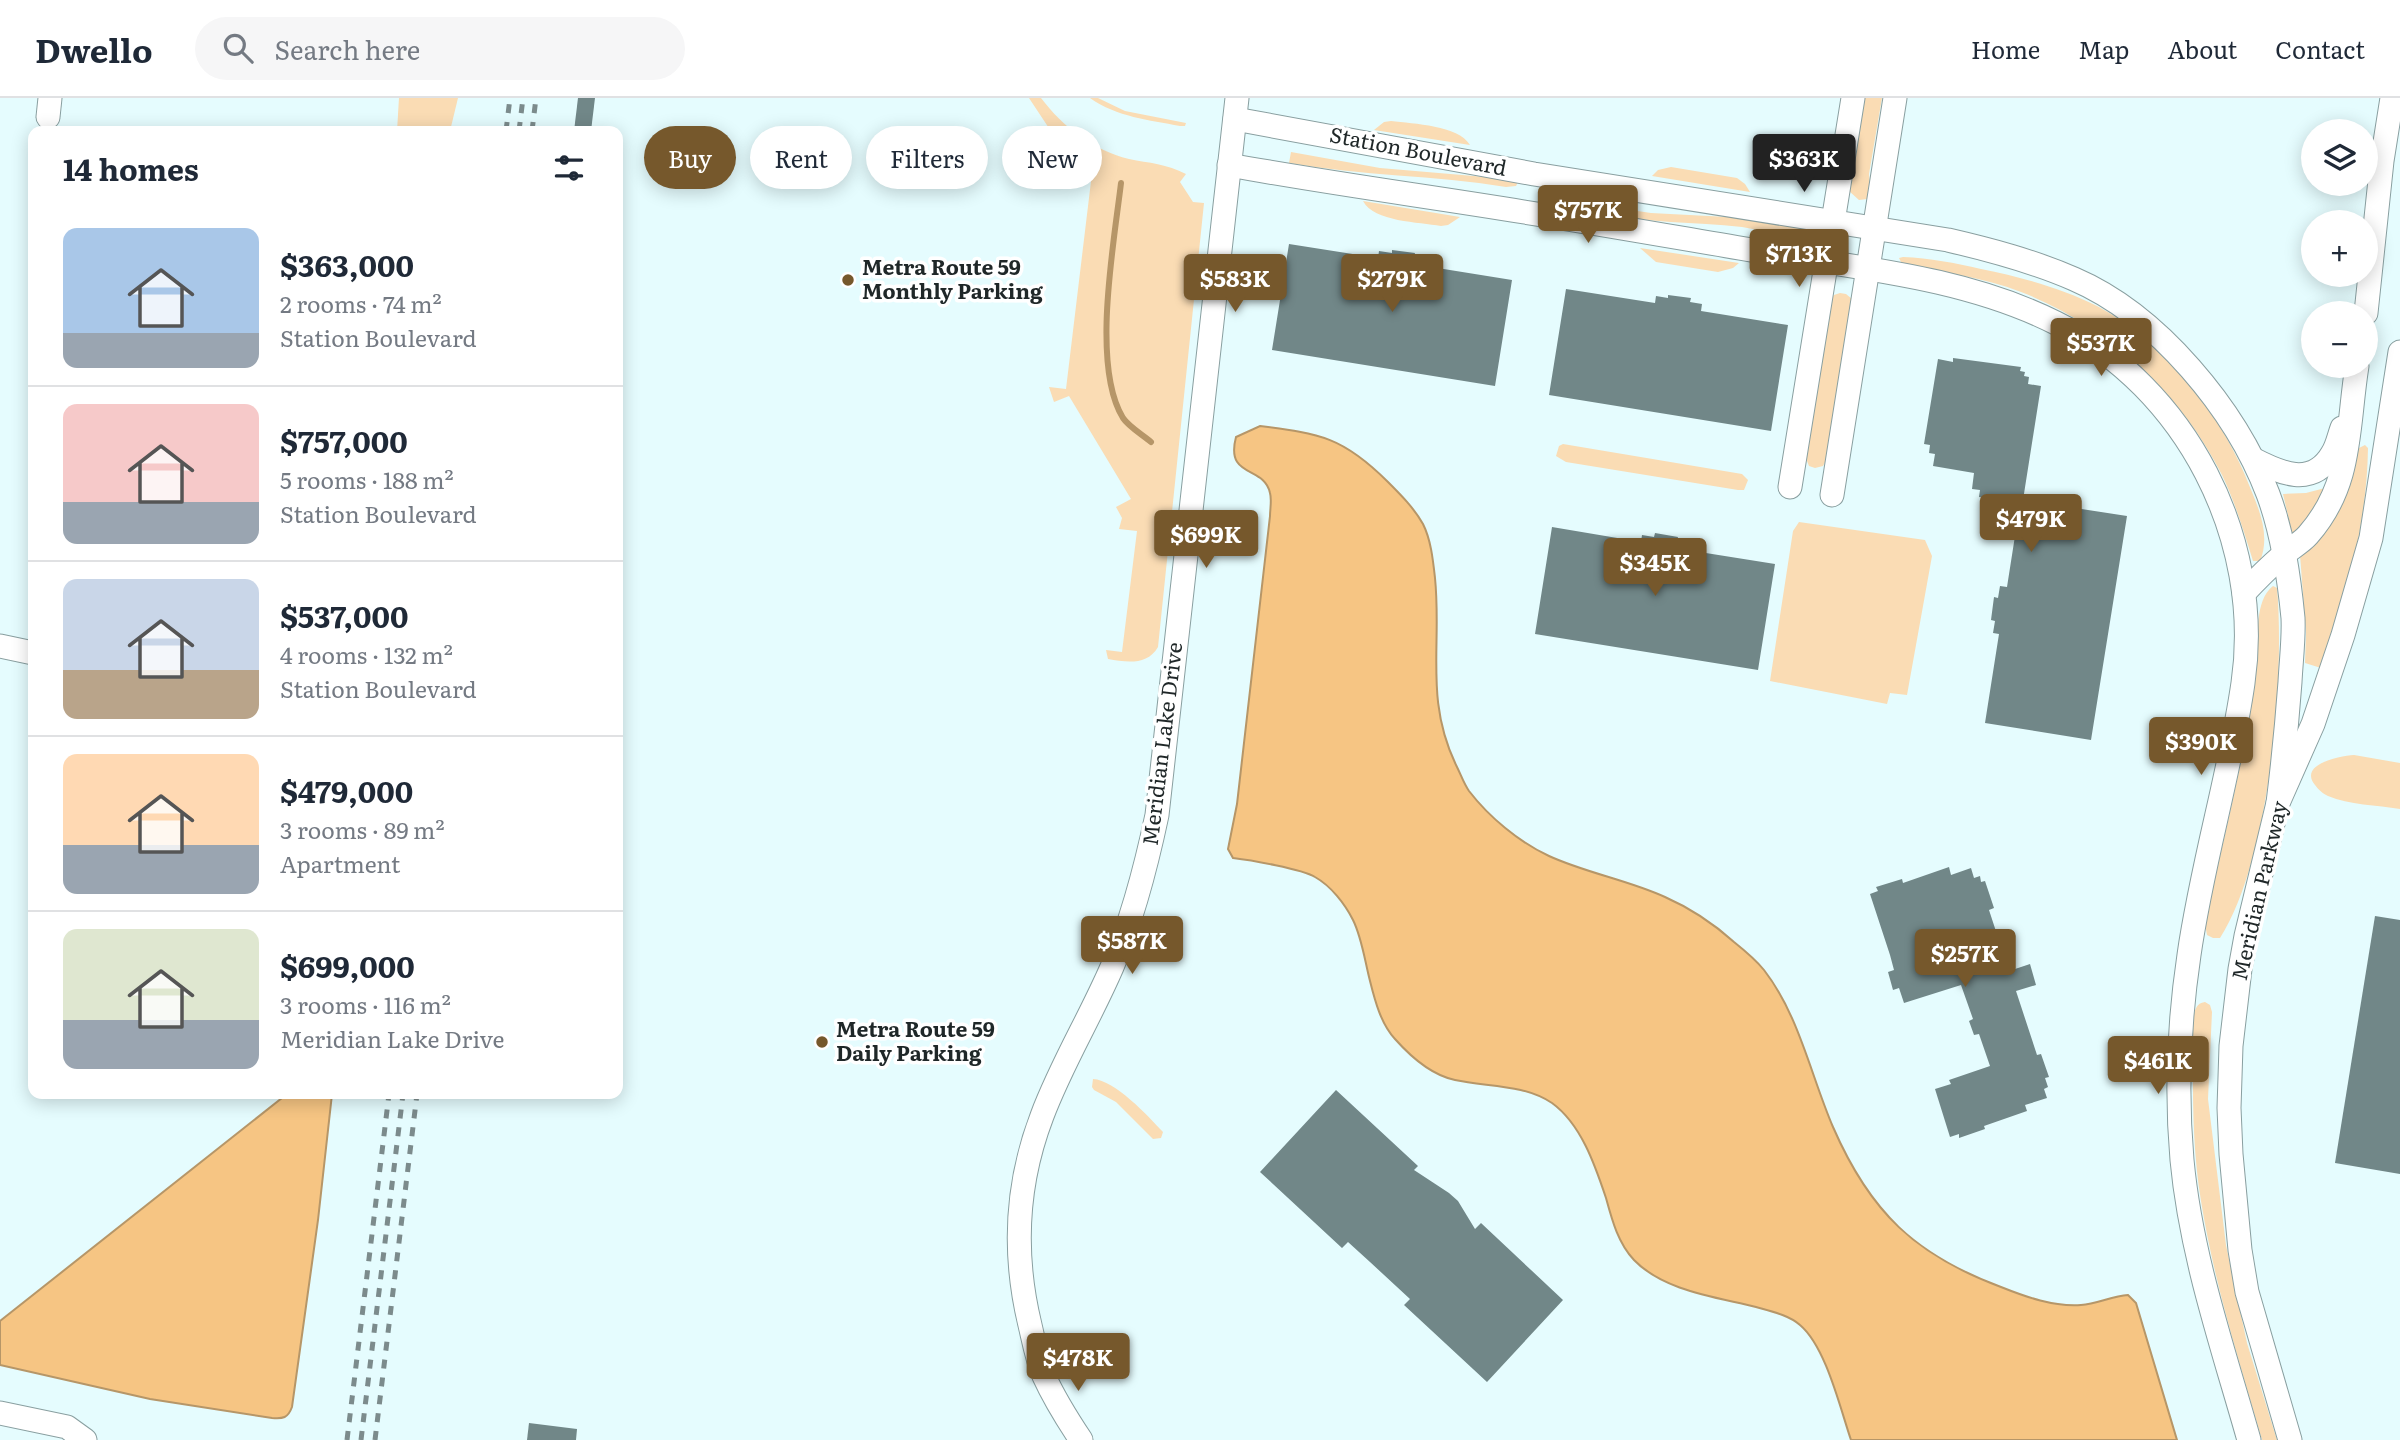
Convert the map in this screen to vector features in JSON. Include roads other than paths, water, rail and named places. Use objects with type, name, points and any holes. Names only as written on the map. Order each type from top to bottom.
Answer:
[{"type":"street","points":[[1790,487],[1853,98]]},
{"type":"street","points":[[1832,495],[1895,98]]},
{"type":"street","points":[[2367,301],[2382,161],[2392,98]]},
{"type":"street","name":"Station Boulevard","points":[[1236,108],[1534,174],[1948,240],[2013,256],[2076,279],[2107,297],[2146,325],[2192,370],[2228,417],[2253,459],[2269,496],[2285,553],[2293,622],[2286,737],[2278,803]]},
{"type":"street","name":"Meridian Lake Drive","points":[[1081,1440],[1045,1378],[1033,1338],[1022,1290],[1019,1262],[1021,1200],[1029,1156],[1042,1115],[1112,968],[1132,915],[1147,865],[1157,815],[1236,108]]},
{"type":"street","name":"Station Boulevard","points":[[1229,165],[1340,185],[1528,212],[1930,281],[1999,299],[2057,323],[2097,346],[2166,409],[2195,451],[2218,498],[2235,544],[2244,593]]},
{"type":"street","name":"Meridian Parkway","points":[[2290,1440],[2247,1292],[2235,1207],[2229,1108],[2231,1046],[2240,969],[2278,803],[2313,724],[2368,549],[2400,352]]},
{"type":"street","points":[[2249,1440],[2209,1300],[2193,1230],[2182,1163],[2179,1072],[2182,1018],[2196,907],[2244,679],[2244,593],[2285,553],[2306,537],[2329,508],[2347,460],[2355,378]]},
{"type":"street","points":[[2253,459],[2293,476],[2316,471],[2332,455],[2351,405]]},
{"type":"street","points":[[0,646],[28,652]]},
{"type":"street","points":[[0,1413],[67,1427],[85,1440]]},
{"type":"waterway","points":[[1121,183],[1107,304],[1108,368],[1113,395],[1123,418],[1151,442]]},
{"type":"railway","points":[[507,126],[510,98]]},
{"type":"railway","points":[[520,126],[523,98]]},
{"type":"railway","points":[[533,126],[536,98]]},
{"type":"railway","points":[[347,1440],[388,1099]]},
{"type":"railway","points":[[361,1440],[402,1099]]},
{"type":"railway","points":[[375,1440],[416,1099]]},
{"type":"place","name":"Metra Route 59 Monthly Parking","points":[[848,280]]},
{"type":"place","name":"Metra Route 59 Daily Parking","points":[[822,1042]]}]
